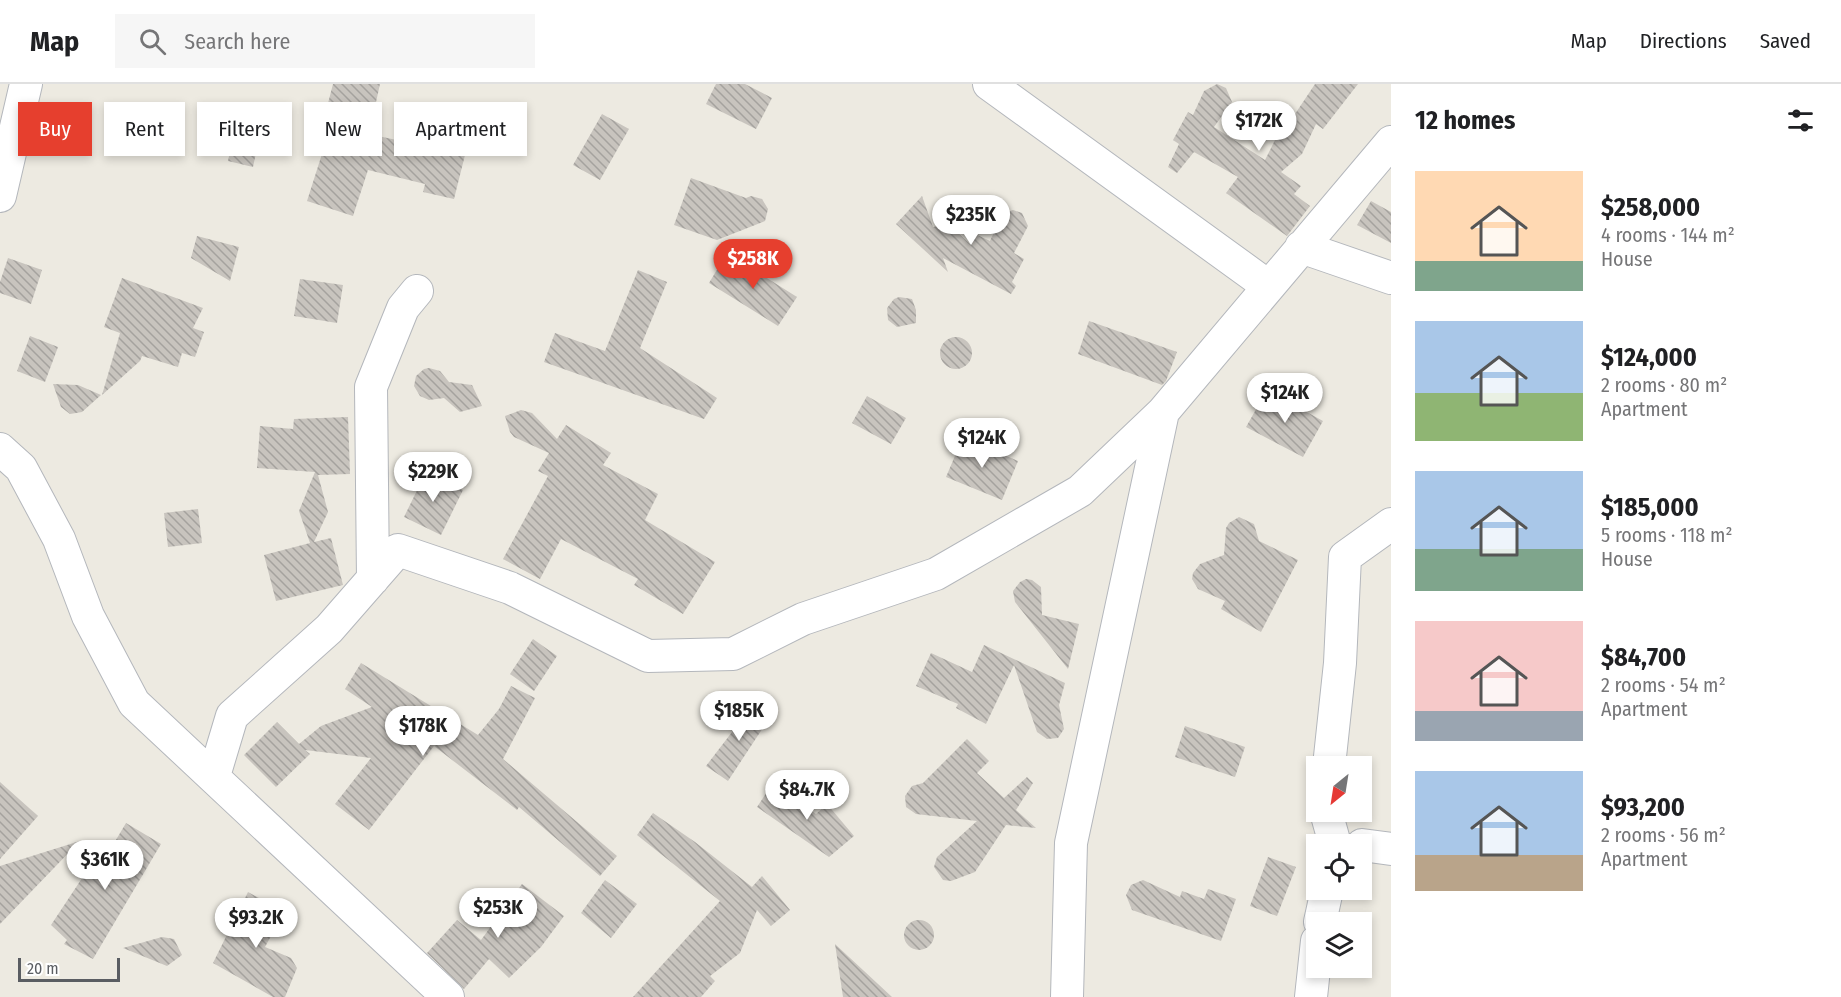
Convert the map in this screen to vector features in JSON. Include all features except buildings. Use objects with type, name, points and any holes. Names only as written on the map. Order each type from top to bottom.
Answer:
[{"type":"street","points":[[0,196],[26,84]]},
{"type":"street","points":[[988,84],[1268,286]]},
{"type":"street","points":[[214,776],[232,716],[328,629],[399,550],[510,588],[648,656],[733,654],[803,619],[936,574],[1080,491],[1163,412],[1391,142]]},
{"type":"street","points":[[1301,246],[1391,278]]},
{"type":"street","points":[[373,579],[371,387],[403,308],[417,291]]},
{"type":"street","points":[[1067,997],[1071,843],[1163,412]]},
{"type":"street","points":[[0,449],[21,468],[59,539],[88,616],[134,703],[448,997]]},
{"type":"street","points":[[1330,756],[1340,663],[1345,557],[1391,524]]},
{"type":"street","points":[[1372,847],[1391,849]]},
{"type":"street","points":[[1311,997],[1313,978]]}]
